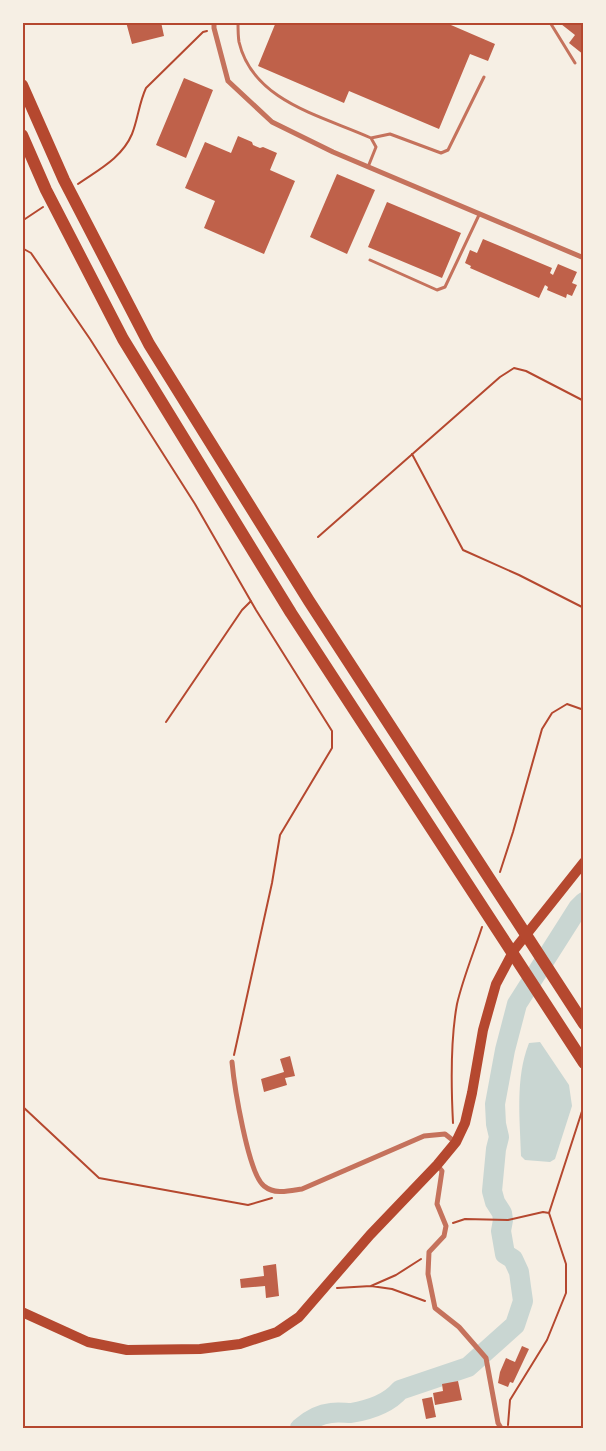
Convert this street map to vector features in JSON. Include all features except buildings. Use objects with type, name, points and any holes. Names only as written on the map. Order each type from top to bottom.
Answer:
[{"type":"highway","points":[[22,85],[64,180],[149,344],[304,593],[584,1024]]},
{"type":"highway","points":[[22,135],[46,190],[123,339],[291,613],[584,1063]]},
{"type":"main road","points":[[22,1312],[88,1342],[127,1350],[200,1349],[240,1344],[277,1332],[299,1317],[370,1235],[437,1165],[456,1142],[465,1122],[484,1030],[496,984],[514,950],[584,862]]},
{"type":"street","points":[[214,25],[228,81],[272,122],[333,152],[584,258]]},
{"type":"street","points":[[232,1062],[244,1131],[256,1175],[264,1186],[280,1192],[302,1189],[424,1136],[446,1134],[456,1142]]},
{"type":"street","points":[[437,1165],[442,1171],[437,1204],[446,1226],[444,1236],[429,1252],[428,1274],[435,1308],[458,1327],[486,1358],[498,1422],[501,1428]]},
{"type":"lane","points":[[238,22],[239,41],[248,64],[262,84],[292,105],[371,138],[390,134],[441,153],[448,150],[484,77]]},
{"type":"lane","points":[[553,22],[551,24],[575,62]]},
{"type":"lane","points":[[368,167],[376,147],[371,138]]},
{"type":"lane","points":[[370,260],[437,290],[444,287],[479,214]]},
{"type":"path","points":[[106,165],[126,147],[133,132],[140,100],[146,88],[203,32],[214,25]]},
{"type":"path","points":[[22,248],[31,253],[90,339],[195,504],[251,601],[332,731],[332,748],[280,835],[272,883],[232,1062]]},
{"type":"path","points":[[318,537],[500,377],[514,368],[526,371],[584,401]]},
{"type":"path","points":[[412,454],[463,550],[519,575],[584,608]]},
{"type":"path","points":[[166,722],[242,610],[251,601]]},
{"type":"path","points":[[508,1428],[510,1400],[547,1340],[566,1293],[566,1264],[549,1213],[584,1105]]},
{"type":"path","points":[[22,1106],[99,1178],[248,1206],[271,1199],[280,1192]]},
{"type":"path","points":[[446,1226],[465,1219],[503,1220],[543,1212],[549,1213]]},
{"type":"path","points":[[371,1286],[396,1276],[416,1264],[429,1252]]},
{"type":"path","points":[[326,1287],[371,1286],[392,1289],[424,1300],[435,1308]]},
{"type":"shaded area","points":[[540,1042],[569,1085],[572,1106],[555,1159],[550,1162],[525,1160],[521,1156],[519,1099],[522,1070],[529,1043]]},
{"type":"waterway","points":[[300,1428],[310,1420],[323,1415],[351,1413],[372,1408],[390,1399],[400,1390],[468,1367],[515,1325],[523,1301],[519,1272],[513,1259],[505,1254],[501,1231],[502,1213],[495,1202],[492,1191],[499,1137],[495,1104],[505,1050],[517,1004],[578,908],[584,902]]}]
